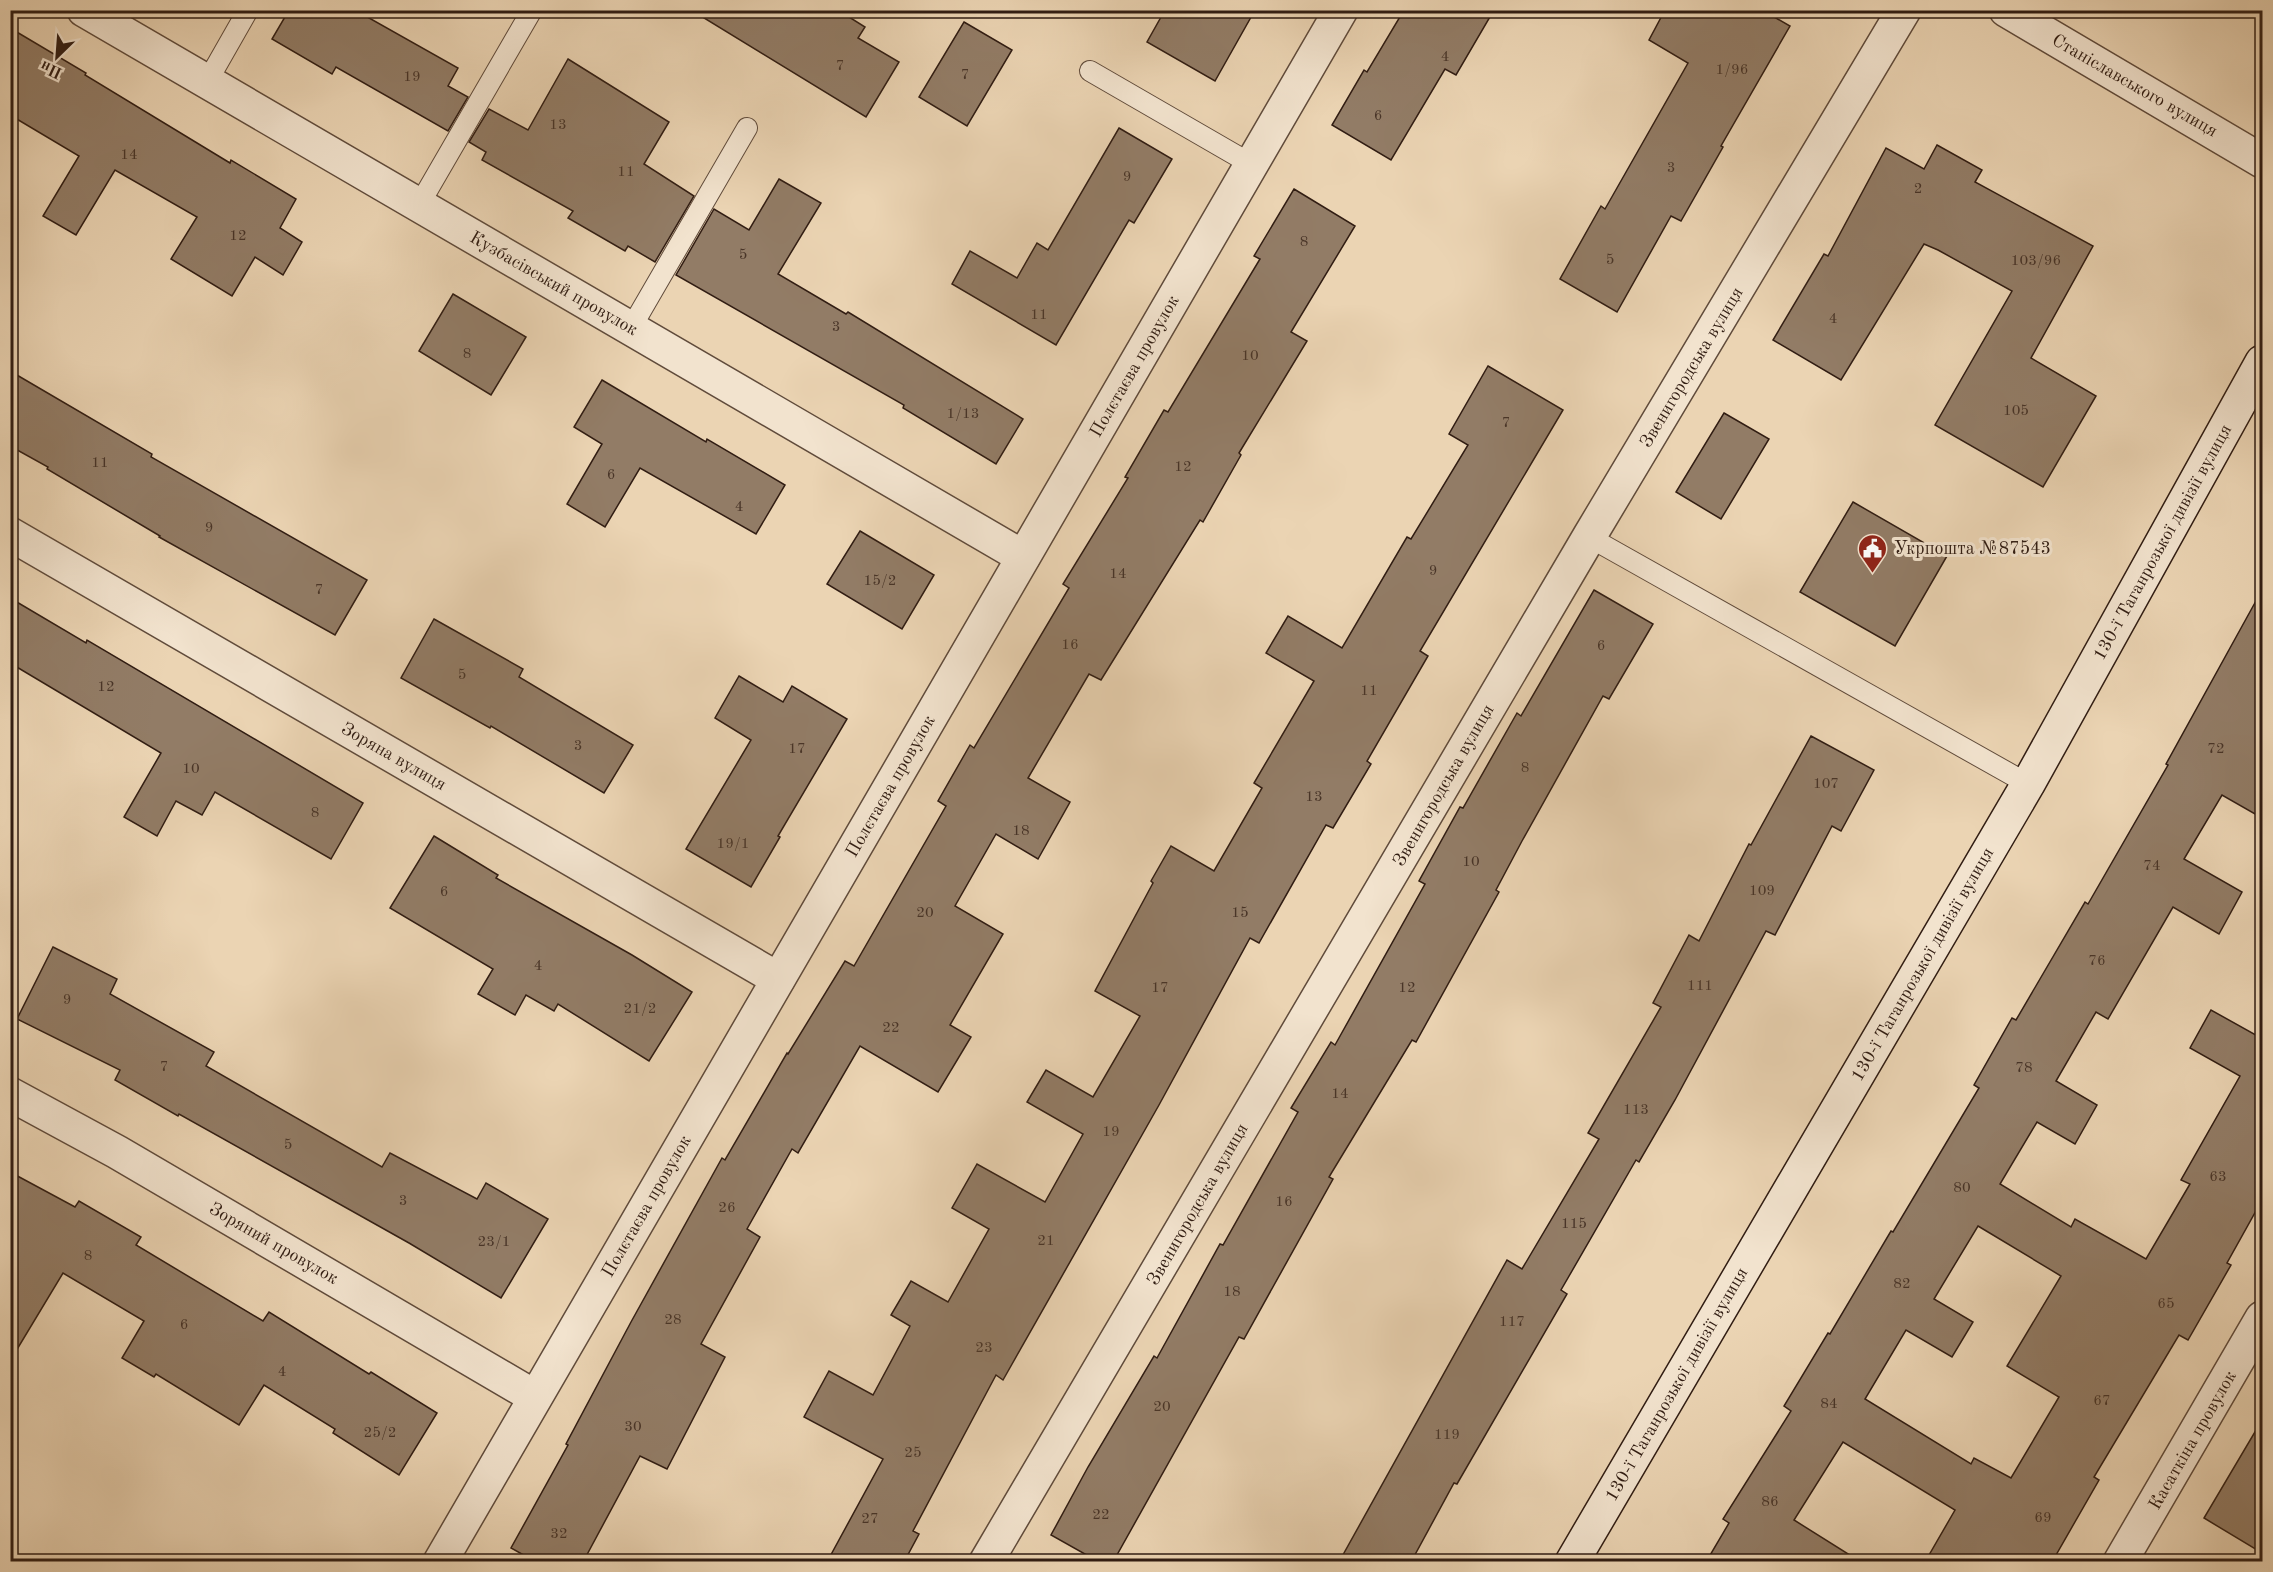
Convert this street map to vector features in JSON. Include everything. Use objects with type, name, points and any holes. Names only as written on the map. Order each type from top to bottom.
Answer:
[{"type":"street","name":"Кузбасівський провулок","points":[[84,10],[1023,557]]},
{"type":"street","name":"Полєтаєва провулок","points":[[440,1562],[1341,10]]},
{"type":"street","name":"Звенигородська вулиця","points":[[986,1562],[1589,537],[1904,10]]},
{"type":"street","name":"Станіславського вулиця","points":[[2006,10],[2262,161]]},
{"type":"street","name":"130-ї Таганрозької дивізії вулиця","points":[[1572,1562],[2028,784],[2262,362]]},
{"type":"street","name":"Зоряна вулиця","points":[[10,534],[778,979]]},
{"type":"street","name":"Зоряний провулок","points":[[10,1094],[117,1152],[535,1397]]},
{"type":"street","name":"Касаткіна провулок","points":[[2120,1562],[2262,1318]]},
{"type":"lane","points":[[207,82],[248,10]]},
{"type":"lane","points":[[419,204],[532,10]]},
{"type":"lane","points":[[1090,71],[1251,164]]},
{"type":"lane","points":[[631,328],[747,128]]},
{"type":"lane","points":[[1589,537],[2028,784]]},
{"type":"building","points":[[289,10],[355,10],[458,68],[448,86],[468,97],[448,131],[336,67],[332,74],[272,39]]},
{"type":"building","points":[[691,10],[838,10],[865,27],[858,38],[899,62],[866,117]]},
{"type":"building","points":[[1165,10],[1255,10],[1215,81],[1147,42]]},
{"type":"building","points":[[1404,10],[1494,10],[1456,75],[1445,69],[1391,160],[1332,125],[1364,70],[1367,72]]},
{"type":"building","points":[[1665,10],[1762,10],[1790,26],[1681,221],[1671,216],[1617,312],[1560,279],[1601,206],[1605,209],[1688,63],[1649,40]]},
{"type":"building","points":[[964,22],[1012,50],[967,126],[919,97]]},
{"type":"building","points":[[10,28],[230,163],[231,160],[296,199],[280,228],[302,242],[283,275],[255,257],[232,296],[171,259],[197,217],[115,170],[76,235],[43,216],[79,156],[10,115]]},
{"type":"building","points":[[568,59],[669,122],[644,164],[694,196],[655,262],[628,246],[625,251],[568,218],[573,211],[482,160],[486,152],[469,142],[489,109],[528,130]]},
{"type":"building","points":[[1119,128],[1172,159],[1134,223],[1129,220],[1056,345],[952,284],[970,251],[1017,278],[1037,243],[1048,250]]},
{"type":"building","points":[[1937,145],[1982,170],[1975,182],[2093,246],[2031,358],[2096,396],[2043,487],[1935,425],[2012,291],[1938,250],[1924,244],[1841,380],[1773,340],[1824,254],[1828,256],[1886,148],[1924,169]]},
{"type":"building","points":[[779,179],[821,203],[778,274],[846,314],[848,312],[1023,419],[996,464],[903,408],[904,405],[676,275],[714,209],[749,230]]},
{"type":"building","points":[[1294,189],[1355,226],[1291,332],[1307,341],[1239,453],[1241,455],[1203,522],[1200,520],[1101,680],[1089,674],[1028,778],[1070,802],[1038,859],[996,834],[955,906],[1003,934],[950,1025],[971,1037],[938,1092],[860,1046],[798,1153],[792,1149],[747,1229],[760,1237],[701,1344],[725,1357],[667,1469],[640,1456],[583,1562],[536,1562],[511,1548],[568,1445],[566,1444],[631,1322],[722,1158],[725,1160],[787,1053],[845,961],[854,966],[946,806],[938,801],[970,745],[974,748],[1069,588],[1063,584],[1128,478],[1125,477],[1164,410],[1168,412],[1260,259],[1254,256]]},
{"type":"building","points":[[453,294],[526,337],[491,395],[419,351]]},
{"type":"building","points":[[1488,366],[1563,410],[1420,651],[1428,656],[1367,761],[1371,764],[1333,828],[1326,825],[1259,943],[1250,938],[1159,1105],[1003,1380],[996,1375],[913,1531],[919,1534],[904,1562],[827,1562],[883,1459],[804,1417],[829,1371],[873,1395],[910,1326],[891,1315],[911,1281],[948,1302],[989,1229],[952,1208],[977,1164],[1045,1202],[1083,1134],[1027,1102],[1046,1070],[1093,1097],[1140,1016],[1095,991],[1153,883],[1151,881],[1171,846],[1214,871],[1262,788],[1254,783],[1314,681],[1266,653],[1288,616],[1342,648],[1407,537],[1411,539],[1468,445],[1449,434]]},
{"type":"building","points":[[10,371],[152,454],[151,457],[367,580],[335,635],[159,537],[47,469],[48,467],[10,446]]},
{"type":"building","points":[[602,380],[706,442],[707,439],[785,485],[756,534],[640,468],[605,527],[567,504],[602,444],[574,427]]},
{"type":"building","points":[[1724,413],[1769,439],[1721,519],[1676,492]]},
{"type":"building","points":[[1853,502],[1947,556],[1895,646],[1800,592]]},
{"type":"building","points":[[860,531],[934,575],[902,629],[827,584]]},
{"type":"building","points":[[1594,590],[1653,624],[1609,699],[1603,696],[1522,841],[1496,890],[1499,892],[1416,1042],[1412,1040],[1329,1177],[1333,1179],[1244,1339],[1239,1337],[1113,1562],[1099,1562],[1051,1535],[1088,1467],[1154,1356],[1157,1358],[1220,1244],[1223,1245],[1298,1112],[1291,1108],[1331,1042],[1335,1045],[1425,884],[1419,881],[1460,807],[1463,808],[1517,713],[1521,716]]},
{"type":"building","points":[[2262,590],[2262,818],[2222,795],[2184,859],[2242,892],[2219,934],[2173,907],[2108,1019],[2096,1012],[2056,1081],[2097,1105],[2075,1144],[2037,1122],[2000,1184],[2071,1227],[2075,1219],[2146,1259],[2190,1184],[2181,1180],[2240,1076],[2190,1048],[2211,1010],[2261,1038],[2262,1036],[2262,1200],[2227,1263],[2231,1265],[2188,1340],[2179,1335],[2094,1477],[2099,1480],[2052,1562],[1925,1562],[1955,1510],[1843,1442],[1794,1520],[1861,1562],[1706,1562],[1729,1523],[1723,1519],[1791,1411],[1784,1406],[1891,1231],[1893,1232],[1979,1088],[1974,1085],[2012,1018],[2016,1020],[2085,902],[2088,904],[2168,765],[2166,764]],"holes":[[[1978,1226],[2061,1276],[2007,1366],[2059,1397],[2011,1478],[1974,1458],[1971,1464],[1865,1399],[1906,1330],[1952,1357],[1973,1322],[1934,1299]]]},
{"type":"building","points":[[10,598],[86,643],[87,640],[363,803],[331,859],[215,792],[202,815],[176,801],[157,836],[124,817],[161,753],[10,663]]},
{"type":"building","points":[[434,619],[523,669],[519,677],[633,745],[604,793],[491,726],[490,728],[401,678]]},
{"type":"building","points":[[739,676],[783,702],[792,686],[847,719],[778,836],[780,837],[751,887],[686,849],[751,740],[715,718]]},
{"type":"building","points":[[1811,736],[1874,770],[1841,831],[1832,826],[1775,935],[1766,931],[1675,1100],[1639,1162],[1636,1160],[1561,1290],[1567,1294],[1457,1484],[1454,1483],[1411,1562],[1339,1562],[1507,1260],[1522,1269],[1599,1139],[1588,1133],[1661,1007],[1653,1003],[1689,935],[1699,941],[1749,844],[1751,845]]},
{"type":"building","points":[[434,836],[498,875],[496,878],[632,955],[692,992],[649,1061],[558,1004],[554,1011],[526,995],[515,1015],[478,994],[493,969],[390,908]]},
{"type":"building","points":[[53,947],[117,979],[110,994],[214,1052],[206,1066],[382,1167],[390,1153],[477,1199],[486,1183],[548,1219],[501,1298],[409,1243],[115,1080],[120,1070],[17,1019]]},
{"type":"building","points":[[10,1172],[75,1207],[79,1201],[141,1237],[136,1245],[263,1321],[269,1312],[437,1413],[399,1475],[333,1433],[335,1429],[264,1385],[239,1425],[156,1374],[154,1377],[122,1358],[144,1321],[63,1273],[10,1361]]},
{"type":"building","points":[[2262,1420],[2262,1553],[2204,1518]]},
{"type":"place","name":"Укрпошта №87543","points":[[1873,574]]}]
